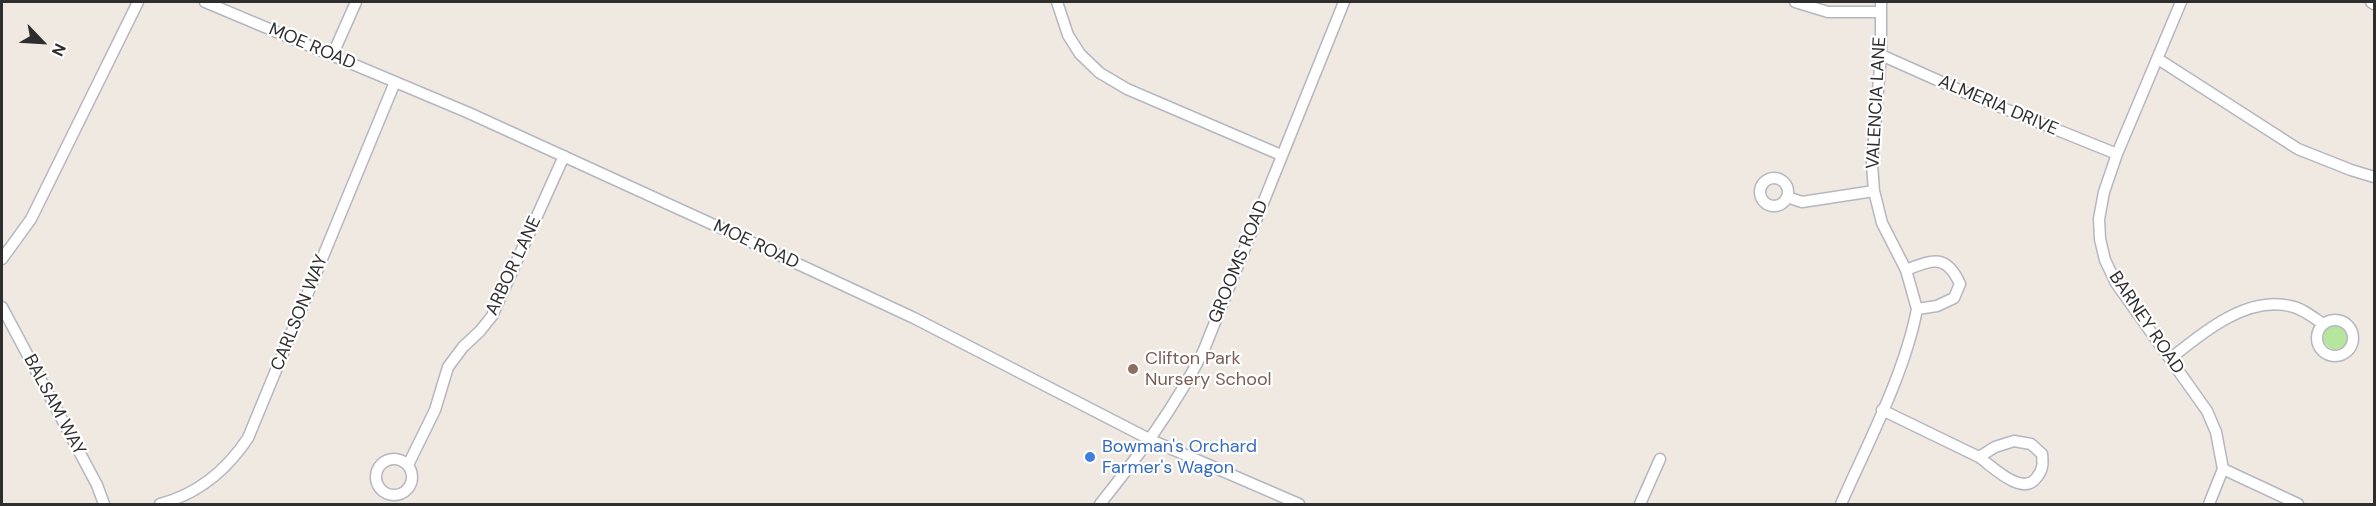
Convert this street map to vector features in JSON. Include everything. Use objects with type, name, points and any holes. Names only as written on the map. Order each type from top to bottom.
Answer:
[{"type":"street","points":[[2,259],[31,219],[138,2]]},
{"type":"street","name":"MOE ROAD","points":[[205,2],[564,156],[914,318],[1151,440],[1299,504]]},
{"type":"street","points":[[332,56],[356,2]]},
{"type":"street","points":[[1057,2],[1068,35],[1080,54],[1100,73],[1127,89],[1281,154]]},
{"type":"street","name":"GROOMS ROAD","points":[[1100,504],[1151,440],[1185,387],[1203,352],[1344,2]]},
{"type":"street","points":[[1795,2],[1828,12],[1881,7]]},
{"type":"street","name":"BARNEY ROAD","points":[[2181,2],[2117,154],[2104,192],[2099,219],[2105,260],[2116,283],[2207,411],[2216,432],[2223,469]]},
{"type":"street","name":"VALENCIA LANE","points":[[1881,7],[1881,56],[1872,164],[1874,191],[1882,223],[1906,270],[1917,309]]},
{"type":"street","name":"ALMERIA DRIVE","points":[[1881,56],[2117,154]]},
{"type":"street","points":[[2158,59],[2298,149],[2374,177]]},
{"type":"street","name":"CARLSON WAY","points":[[160,504],[206,484],[238,452],[248,438],[395,82]]},
{"type":"street","name":"ARBOR LANE","points":[[408,465],[435,410],[448,367],[492,316],[564,156]]},
{"type":"street","points":[[1787,197],[1802,202],[1874,191]]},
{"type":"street","points":[[1841,504],[1882,410],[1914,324],[1917,309],[1937,306],[1954,298],[1960,284],[1954,270],[1941,261],[1930,261],[1906,270]]},
{"type":"street","points":[[2170,359],[2216,324],[2243,311],[2269,305],[2292,306],[2323,324]]},
{"type":"street","name":"BALSAM WAY","points":[[2,307],[97,485],[104,504]]},
{"type":"street","points":[[1882,410],[1979,457],[2008,478],[2024,484],[2036,480],[2043,464],[2042,454],[2036,448],[2014,441],[1995,447],[1979,457]]},
{"type":"street","points":[[1640,504],[1660,459]]},
{"type":"street","points":[[2209,504],[2223,469],[2298,504]]},
{"type":"green space","points":[[2333,324],[2347,330],[2349,341],[2343,348],[2336,351],[2325,343],[2321,330],[2325,325]]},
{"type":"place","name":"Clifton Park Nursery School","points":[[1133,369]]},
{"type":"place","name":"Bowman's Orchard Farmer's Wagon","points":[[1090,457]]}]
